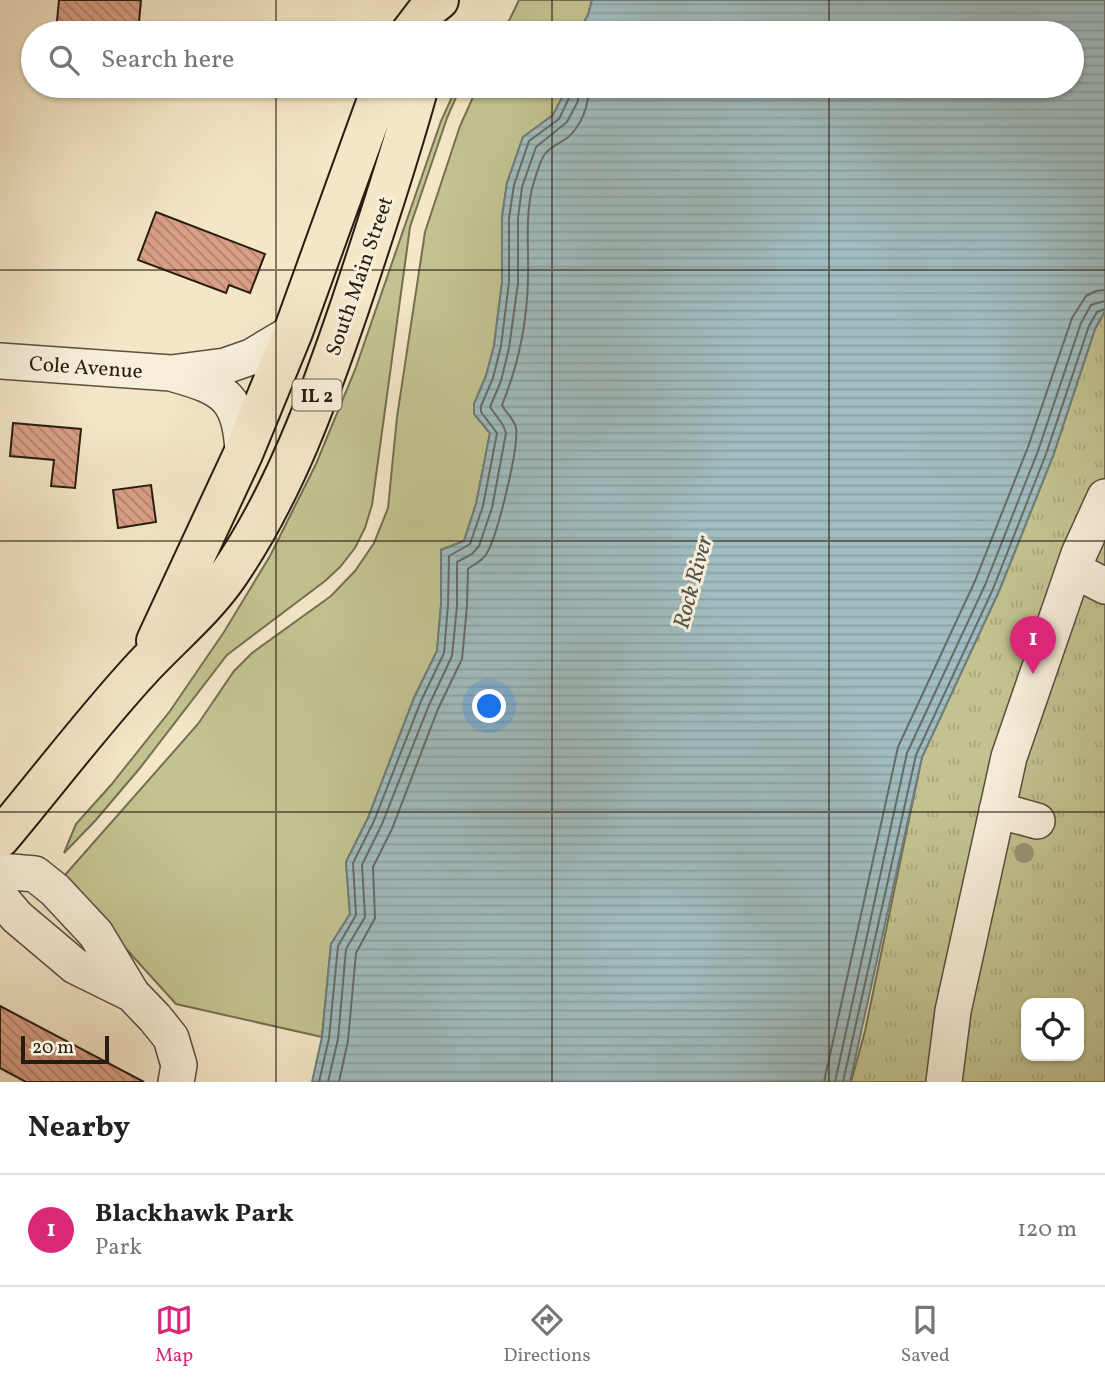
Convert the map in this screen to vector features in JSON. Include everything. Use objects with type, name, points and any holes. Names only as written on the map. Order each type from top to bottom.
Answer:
[{"type":"main road","name":"South Main Street","points":[[144,667],[243,454],[293,332],[378,98]]},
{"type":"main road","name":"South Main Street","points":[[0,838],[144,667],[186,626],[228,575],[267,513],[331,360],[416,98]]},
{"type":"street","name":"Cole Avenue","points":[[171,373],[225,366],[251,357],[293,332]]},
{"type":"street","name":"Cole Avenue","points":[[0,361],[171,373],[211,384],[234,406],[242,427],[243,454]]},
{"type":"street","points":[[944,1082],[953,1011],[1009,757],[1074,570],[1105,497]]},
{"type":"street","points":[[1074,570],[1105,586]]},
{"type":"street","points":[[997,810],[1037,821]]},
{"type":"street","points":[[0,871],[35,874],[55,890],[96,934],[132,994],[171,1038],[178,1065],[176,1082]]},
{"type":"street","points":[[0,897],[17,917],[75,966],[132,994]]},
{"type":"green space","points":[[519,0],[592,0],[585,21],[509,21]]},
{"type":"green space","points":[[452,98],[456,98],[410,227],[372,505],[355,548],[325,581],[227,655],[140,768],[64,853],[76,824],[170,711],[224,632],[270,556],[316,464],[355,370],[441,121]]},
{"type":"green space","points":[[473,98],[562,98],[553,115],[523,137],[507,183],[502,217],[502,282],[494,346],[486,376],[474,404],[474,414],[490,433],[476,504],[464,541],[441,550],[441,605],[437,651],[414,698],[368,818],[346,862],[350,914],[331,944],[322,1037],[176,1004],[70,887],[65,875],[198,724],[234,671],[252,653],[331,596],[355,571],[374,543],[388,508],[397,417],[425,232],[460,126]]},
{"type":"green space","points":[[1105,311],[1105,1082],[851,1082],[865,1031],[922,757],[999,591],[1053,456],[1095,329]]},
{"type":"water","name":"Rock River","points":[[592,0],[1105,0],[1105,311],[1095,329],[1053,456],[999,591],[922,757],[850,1082],[312,1082],[322,1037],[331,944],[350,914],[346,862],[368,818],[414,698],[437,651],[441,605],[441,550],[464,541],[476,504],[490,433],[474,414],[474,404],[486,376],[494,346],[502,282],[502,217],[507,183],[523,137],[553,115],[562,98],[1084,98],[1084,21],[585,21]]},
{"type":"building","points":[[59,0],[141,0],[139,21],[57,21]]},
{"type":"building","points":[[156,212],[265,254],[250,293],[229,285],[226,293],[138,260]]},
{"type":"building","points":[[13,423],[81,429],[75,488],[51,486],[54,460],[10,456]]},
{"type":"building","points":[[151,485],[156,522],[118,528],[113,490]]},
{"type":"building","points":[[0,1006],[144,1082],[26,1082],[0,1068]]},
{"type":"place","name":"Blackhawk Park","points":[[1033,674]]}]
